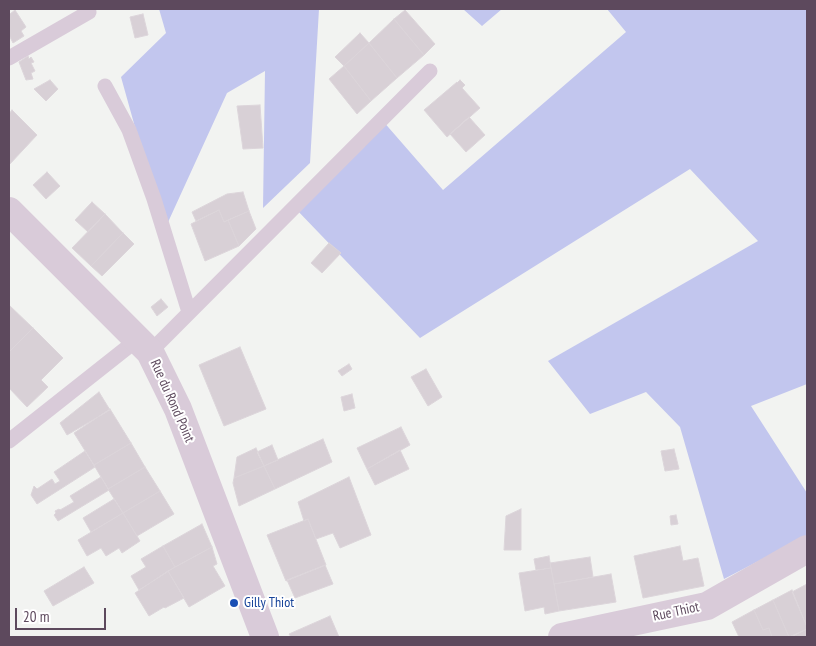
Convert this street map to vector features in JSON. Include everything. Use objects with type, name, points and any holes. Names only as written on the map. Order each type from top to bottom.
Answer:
[{"type":"street","name":"Rue du Rond Point","points":[[9,211],[144,345],[178,409],[265,637]]},
{"type":"street","name":"Rue Thiot","points":[[562,637],[707,606],[807,549]]},
{"type":"lane","points":[[9,58],[89,12]]},
{"type":"lane","points":[[9,441],[189,312],[430,71]]},
{"type":"lane","points":[[105,86],[129,130],[154,199],[189,312]]},
{"type":"shaded area","points":[[159,9],[319,9],[310,163],[263,208],[265,71],[227,93],[164,231],[121,77],[166,33]]},
{"type":"shaded area","points":[[463,9],[502,9],[482,26]]},
{"type":"shaded area","points":[[607,9],[807,9],[807,384],[751,406],[807,493],[807,536],[724,579],[680,427],[646,392],[590,414],[548,361],[758,241],[690,169],[420,338],[294,207],[382,120],[443,190],[626,32]]},
{"type":"building","points":[[15,10],[26,27],[21,31],[24,36],[13,43],[9,35],[9,12],[10,14]]},
{"type":"building","points":[[405,10],[435,44],[424,55],[394,19]]},
{"type":"building","points":[[143,14],[148,35],[135,38],[130,17]]},
{"type":"building","points":[[394,19],[424,55],[397,78],[369,43]]},
{"type":"building","points":[[360,33],[369,43],[344,66],[335,57]]},
{"type":"building","points":[[369,43],[397,78],[371,101],[344,66]]},
{"type":"building","points":[[28,56],[34,62],[31,63],[35,71],[31,73],[33,79],[26,80],[19,62]]},
{"type":"building","points":[[344,66],[371,101],[357,114],[329,79]]},
{"type":"building","points":[[50,80],[58,89],[46,101],[34,89]]},
{"type":"building","points":[[460,80],[465,85],[462,88],[480,108],[447,137],[424,110]]},
{"type":"building","points":[[260,105],[263,148],[243,149],[237,106]]},
{"type":"building","points":[[12,110],[37,135],[9,165],[9,114]]},
{"type":"building","points":[[469,117],[485,135],[466,152],[450,134]]},
{"type":"building","points":[[47,172],[60,186],[46,199],[33,185]]},
{"type":"building","points":[[243,192],[249,211],[224,222],[219,210],[196,221],[192,212],[227,194]]},
{"type":"building","points":[[92,202],[105,214],[88,232],[75,220]]},
{"type":"building","points":[[219,210],[224,222],[228,220],[239,246],[205,261],[191,224]]},
{"type":"building","points":[[249,211],[256,229],[239,246],[228,220]]},
{"type":"building","points":[[105,214],[123,233],[91,266],[72,248]]},
{"type":"building","points":[[123,233],[134,244],[102,276],[91,266]]},
{"type":"building","points":[[329,243],[341,253],[322,273],[311,263]]},
{"type":"building","points":[[161,299],[168,307],[157,316],[151,307]]},
{"type":"building","points":[[9,305],[33,328],[9,352]]},
{"type":"building","points":[[33,328],[63,358],[41,380],[48,387],[27,407],[9,388],[9,352]]},
{"type":"building","points":[[240,347],[266,409],[224,426],[199,365]]},
{"type":"building","points":[[349,364],[352,369],[342,376],[338,371]]},
{"type":"building","points":[[426,369],[442,397],[428,406],[411,377]]},
{"type":"building","points":[[99,392],[110,410],[67,435],[60,423]]},
{"type":"building","points":[[352,394],[355,408],[344,411],[341,397]]},
{"type":"building","points":[[110,409],[131,443],[94,465],[74,433]]},
{"type":"building","points":[[401,427],[410,445],[367,469],[357,448]]},
{"type":"building","points":[[323,439],[332,462],[275,489],[264,466]]},
{"type":"building","points":[[131,443],[145,467],[108,489],[94,465]]},
{"type":"building","points":[[272,445],[278,460],[264,466],[257,452]]},
{"type":"building","points":[[256,448],[264,466],[234,478],[237,457]]},
{"type":"building","points":[[674,449],[679,469],[665,471],[661,451]]},
{"type":"building","points":[[400,450],[409,469],[375,485],[367,469]]},
{"type":"building","points":[[85,451],[95,467],[37,504],[31,495],[34,486],[37,489],[52,479],[55,484],[60,481],[54,472]]},
{"type":"building","points":[[264,466],[275,489],[239,506],[233,483],[234,478]]},
{"type":"building","points":[[145,467],[160,491],[123,513],[108,489]]},
{"type":"building","points":[[101,477],[109,490],[58,521],[54,515],[55,511],[74,502],[70,496]]},
{"type":"building","points":[[349,477],[371,535],[340,548],[333,533],[316,539],[308,519],[304,521],[298,502]]},
{"type":"building","points":[[160,491],[174,514],[137,536],[123,513]]},
{"type":"building","points":[[114,499],[123,513],[91,532],[83,518]]},
{"type":"building","points":[[521,509],[521,550],[504,550],[506,516]]},
{"type":"building","points":[[123,513],[140,541],[122,553],[119,548],[106,556],[101,548],[87,556],[78,540]]},
{"type":"building","points":[[676,515],[678,524],[671,525],[670,516]]},
{"type":"building","points":[[308,519],[326,565],[286,581],[267,535]]},
{"type":"building","points":[[202,524],[212,547],[175,567],[163,546]]},
{"type":"building","points":[[163,546],[175,567],[139,590],[131,576],[146,567],[141,559]]},
{"type":"building","points":[[680,546],[683,561],[698,558],[704,586],[643,598],[634,556]]},
{"type":"building","points":[[212,547],[217,564],[213,566],[225,586],[189,607],[168,571]]},
{"type":"building","points":[[549,556],[551,568],[536,570],[534,559]]},
{"type":"building","points":[[590,557],[593,577],[554,584],[550,563]]},
{"type":"building","points":[[325,565],[333,584],[295,598],[287,580]]},
{"type":"building","points":[[84,567],[94,583],[53,606],[44,591]]},
{"type":"building","points":[[551,568],[559,611],[545,614],[544,607],[525,611],[519,573]]},
{"type":"building","points":[[168,571],[184,598],[149,616],[135,593]]},
{"type":"building","points":[[611,574],[616,602],[559,611],[554,584]]},
{"type":"building","points":[[807,584],[807,627],[792,592]]},
{"type":"building","points":[[792,590],[807,629],[789,637],[773,600]]},
{"type":"building","points":[[773,600],[789,637],[772,637],[769,628],[763,630],[754,610]]},
{"type":"building","points":[[754,610],[763,630],[769,628],[772,637],[739,637],[732,622]]},
{"type":"building","points":[[330,616],[339,637],[291,637],[289,634]]},
{"type":"building","points":[[807,629],[807,637],[791,637]]},
{"type":"place","name":"Gilly Thiot","points":[[234,603]]}]
